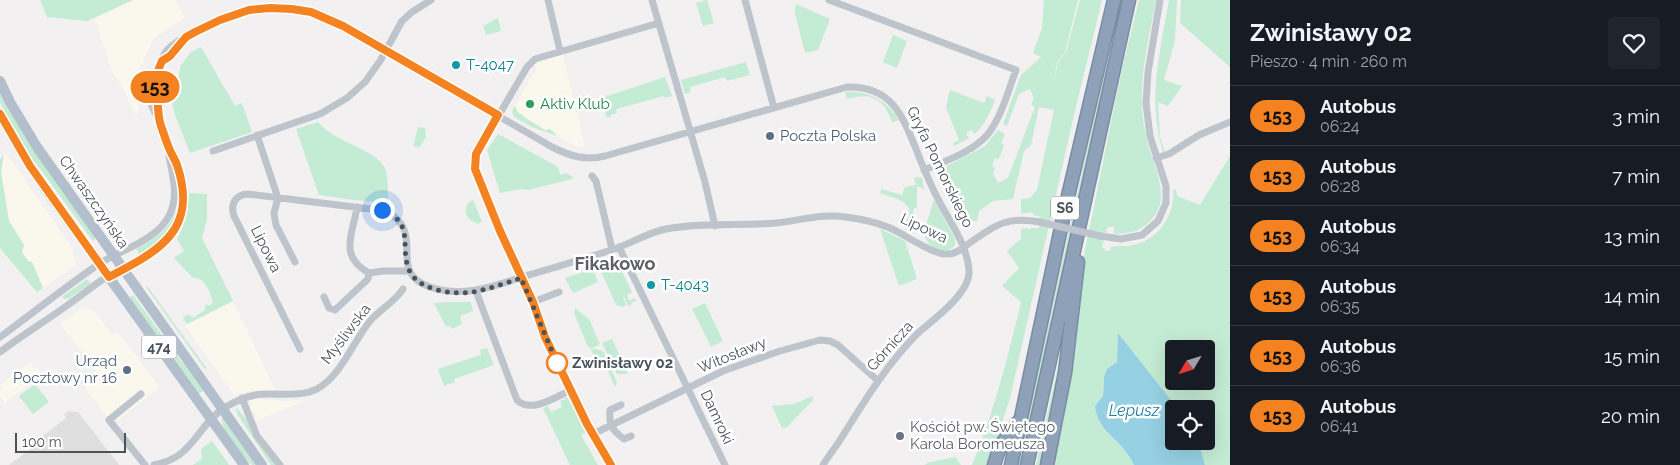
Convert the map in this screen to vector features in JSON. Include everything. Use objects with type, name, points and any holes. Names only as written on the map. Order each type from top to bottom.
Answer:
[{"type":"highway","name":"S6","points":[[994,465],[1000,446],[1021,418],[1065,209],[1114,0]]},
{"type":"highway","name":"S6","points":[[1027,465],[1129,0]]},
{"type":"highway","name":"S6","points":[[1047,465],[1068,348],[1078,270],[1081,215]]},
{"type":"highway","points":[[1011,465],[1021,418]]},
{"type":"main road","name":"Chwaszczyńska","points":[[0,81],[32,139],[262,465]]},
{"type":"main road","name":"Chwaszczyńska","points":[[0,114],[30,166],[244,465]]},
{"type":"street","points":[[212,151],[320,114],[347,98],[365,82],[386,51],[402,21],[431,0]]},
{"type":"street","points":[[548,0],[560,51]]},
{"type":"street","points":[[652,0],[705,182],[715,226]]},
{"type":"street","points":[[745,0],[774,108]]},
{"type":"street","points":[[829,0],[1016,70],[994,125],[987,135],[969,149],[924,170]]},
{"type":"street","name":"Lipowa","points":[[521,278],[616,248],[667,229],[697,225],[773,223],[834,216],[859,219],[890,228],[943,254],[954,253],[992,227],[1002,222],[1013,220],[1026,219],[1121,239],[1145,233],[1158,221],[1164,209],[1167,194],[1148,126],[1146,93],[1160,0]]},
{"type":"street","name":"Gryfa Pomorskiego","points":[[0,337],[99,264],[153,234],[163,225],[169,217],[175,199],[175,190],[168,147],[158,116],[151,105],[153,82],[162,61],[170,56],[186,37],[220,20],[249,10],[270,8],[311,12],[327,18],[568,156],[583,158],[605,156],[847,87],[872,90],[884,96],[894,105],[904,119],[924,170],[964,247]]},
{"type":"street","points":[[612,465],[594,434],[545,337],[533,302],[500,231],[475,169],[476,154],[531,62],[541,56],[659,23]]},
{"type":"street","points":[[1156,158],[1169,154],[1199,134],[1230,122]]},
{"type":"street","points":[[257,136],[278,198]]},
{"type":"street","name":"Gryfa Pomorskiego","points":[[0,352],[109,277],[161,246],[170,238],[178,222],[183,203],[177,165],[168,147]]},
{"type":"street","points":[[592,176],[596,181],[616,248]]},
{"type":"street","name":"Lipowa","points":[[300,349],[233,212],[234,202],[241,195],[248,194],[382,210],[394,216],[403,228],[406,257],[410,271]]},
{"type":"street","name":"Lipowa","points":[[278,198],[274,212],[276,225],[295,262]]},
{"type":"street","points":[[357,207],[349,244],[350,254],[362,270],[369,274],[383,271],[410,271],[421,283],[453,292],[476,291],[521,278]]},
{"type":"street","name":"Górnicza","points":[[823,465],[877,380],[916,336],[966,287],[969,271],[964,247]]},
{"type":"street","name":"Damroki","points":[[616,248],[688,388],[724,465]]},
{"type":"street","points":[[324,297],[329,308],[336,310],[368,279],[369,274]]},
{"type":"street","name":"Myśliwska","points":[[223,408],[242,398],[257,394],[289,395],[310,392],[324,384],[352,351],[369,321],[399,295],[403,289]]},
{"type":"street","points":[[476,291],[517,400],[522,405],[529,407],[571,390]]},
{"type":"street","points":[[533,302],[559,292]]},
{"type":"street","name":"Witosławy","points":[[594,434],[723,371],[776,352],[820,340],[830,341],[838,345],[877,380]]},
{"type":"street","points":[[141,394],[109,420],[145,465]]},
{"type":"street","points":[[242,398],[257,436],[280,465]]},
{"type":"street","points":[[621,405],[610,410],[609,422],[614,431],[624,439],[631,436]]},
{"type":"street","points":[[154,465],[174,458],[181,453],[210,418],[223,408]]},
{"type":"shaded area","points":[[133,0],[175,0],[185,18],[154,38],[137,74],[139,113],[135,115],[122,86],[113,74],[95,20]]},
{"type":"shaded area","points":[[563,55],[585,147],[575,146],[554,134],[532,127],[514,117],[512,111],[533,74],[538,70],[534,65],[546,58]]},
{"type":"shaded area","points":[[4,154],[12,161],[69,243],[77,264],[43,288],[32,262],[28,261],[6,232],[0,164],[1,157]]},
{"type":"shaded area","points":[[233,301],[276,391],[257,390],[234,395],[185,326]]},
{"type":"shaded area","points":[[83,307],[96,313],[112,335],[118,332],[160,387],[118,420],[112,413],[107,417],[85,388],[100,375],[60,324]]},
{"type":"shaded area","points":[[30,362],[34,369],[37,367],[41,373],[39,377],[5,403],[0,396],[0,389],[2,388],[0,385]]},
{"type":"shaded area","points":[[257,399],[284,401],[307,399],[258,421],[250,408],[252,403],[250,401]]},
{"type":"shaded area","points":[[69,411],[78,412],[119,465],[9,465],[44,439],[43,436],[66,418],[64,414]]},
{"type":"green space","points":[[40,0],[133,0],[87,21],[47,17]]},
{"type":"green space","points":[[707,0],[714,23],[703,26],[696,3]]},
{"type":"green space","points":[[1044,0],[1078,0],[1065,52],[1057,63],[1054,81],[1058,63],[1066,52],[1080,0],[1102,0],[1010,398],[988,465],[972,465],[1000,384],[1021,302],[1002,286],[1019,268],[1007,251],[1021,239],[1021,229],[1039,228],[1041,217],[1034,215],[1032,212],[1021,214],[1021,199],[1030,198],[1037,190],[1054,110],[1039,107],[1031,145],[1024,151],[1013,199],[993,201],[979,211],[977,221],[963,221],[941,169],[985,146],[998,130],[1005,134],[1001,143],[1004,145],[999,159],[995,158],[992,166],[995,168],[993,174],[998,183],[1008,178],[1035,107],[1031,105],[1034,98],[1030,89],[1019,94],[1007,126],[1003,124],[1021,75],[1041,57],[1033,53],[1042,28]]},
{"type":"green space","points":[[1120,0],[1123,0],[1021,465],[1017,465]]},
{"type":"green space","points":[[1139,0],[1156,0],[1144,63],[1142,107],[1146,135],[1160,182],[1160,203],[1156,213],[1149,222],[1137,230],[1114,234],[1114,226],[1107,228],[1102,247],[1106,251],[1110,251],[1111,247],[1131,246],[1143,242],[1158,232],[1168,217],[1173,199],[1173,190],[1176,189],[1177,196],[1200,205],[1230,156],[1230,465],[1205,465],[1201,450],[1215,450],[1215,400],[1171,400],[1119,334],[1117,362],[1107,373],[1103,386],[1103,396],[1095,406],[1101,425],[1123,448],[1134,465],[1052,465],[1082,265],[1121,73]]},
{"type":"green space","points":[[1169,0],[1177,0],[1175,41],[1164,80],[1182,86],[1168,106],[1158,102],[1160,137],[1165,152],[1163,152],[1158,132],[1155,95],[1159,57]]},
{"type":"green space","points":[[1181,0],[1230,0],[1230,67],[1180,23]]},
{"type":"green space","points":[[796,4],[830,19],[818,50],[805,53],[795,13]]},
{"type":"green space","points":[[498,18],[501,31],[486,35],[483,26]]},
{"type":"green space","points":[[893,35],[907,41],[897,68],[883,62]]},
{"type":"green space","points":[[201,47],[235,106],[242,103],[252,132],[190,153],[172,102],[181,65],[190,53]]},
{"type":"green space","points":[[746,62],[750,75],[727,81],[725,77],[690,87],[691,92],[685,94],[681,80]]},
{"type":"green space","points":[[665,77],[672,96],[665,98],[664,96],[616,109],[617,113],[611,115],[611,117],[606,117],[604,97]]},
{"type":"green space","points":[[0,90],[96,238],[93,241],[19,140],[0,102]]},
{"type":"green space","points":[[950,90],[984,103],[987,96],[995,100],[979,130],[975,134],[971,130],[966,134],[969,138],[954,146],[953,143],[959,140],[946,107]]},
{"type":"green space","points":[[845,92],[861,93],[876,98],[889,107],[899,120],[892,122],[885,107],[875,99],[863,96],[847,99]]},
{"type":"green space","points":[[515,106],[518,113],[545,130],[550,129],[558,136],[532,127],[514,117],[512,111]]},
{"type":"green space","points":[[318,122],[333,135],[371,154],[384,166],[387,178],[388,201],[384,203],[319,195],[296,129]]},
{"type":"green space","points":[[418,127],[425,128],[426,137],[419,148],[413,146]]},
{"type":"green space","points":[[498,134],[558,167],[560,175],[566,173],[573,177],[572,179],[528,190],[521,189],[500,193],[487,150]]},
{"type":"green space","points":[[4,154],[1,172],[9,221],[24,245],[22,252],[28,261],[32,262],[43,288],[37,292],[0,248],[0,160]]},
{"type":"green space","points":[[914,178],[922,178],[924,189],[917,186],[917,208],[914,208],[910,222],[910,231],[903,226],[909,216],[910,211],[908,207],[900,200],[880,193],[881,189],[902,195],[905,187],[916,185]]},
{"type":"green space","points":[[189,193],[207,194],[207,219],[202,238],[233,301],[187,324],[183,318],[188,314],[193,318],[205,310],[207,304],[209,306],[213,302],[209,290],[202,280],[192,277],[174,258],[184,251],[177,239],[186,217]]},
{"type":"green space","points":[[473,200],[482,222],[478,224],[469,219],[466,214],[467,205]]},
{"type":"green space","points":[[934,200],[955,239],[955,246],[947,251],[936,248],[926,238],[926,225]]},
{"type":"green space","points":[[176,211],[176,218],[169,231],[159,242],[140,255],[136,249],[154,238],[164,229]]},
{"type":"green space","points":[[880,229],[905,241],[917,279],[899,286]]},
{"type":"green space","points":[[619,265],[632,292],[627,295],[629,301],[635,298],[636,301],[631,302],[632,304],[628,306],[624,296],[626,305],[623,307],[616,305],[601,271]]},
{"type":"green space","points":[[593,269],[598,282],[573,293],[565,278]]},
{"type":"green space","points":[[87,279],[91,283],[70,298],[63,299],[63,296]]},
{"type":"green space","points":[[146,287],[148,287],[207,369],[204,368]]},
{"type":"green space","points":[[133,295],[178,357],[205,390],[198,394],[129,298]]},
{"type":"green space","points":[[469,302],[473,311],[460,316],[462,324],[452,329],[450,326],[446,327],[434,303]]},
{"type":"green space","points":[[705,303],[723,341],[711,347],[692,309]]},
{"type":"green space","points":[[575,308],[589,319],[600,344],[591,349],[587,345],[574,313]]},
{"type":"green space","points":[[1064,338],[1042,465],[1036,465]]},
{"type":"green space","points":[[612,339],[628,374],[617,374],[602,343]]},
{"type":"green space","points":[[487,348],[494,365],[454,379],[455,382],[444,386],[438,369],[481,355],[480,350]]},
{"type":"green space","points":[[591,350],[603,351],[617,382],[615,387],[607,369]]},
{"type":"green space","points":[[35,384],[49,402],[33,414],[19,396]]},
{"type":"green space","points":[[813,396],[813,400],[787,427],[782,428],[772,406],[794,404]]},
{"type":"green space","points":[[565,397],[571,399],[586,432],[581,435],[598,465],[570,465],[543,408],[548,406],[551,412],[562,407],[560,401],[565,399]]},
{"type":"green space","points":[[236,407],[247,420],[276,465],[271,465],[237,414]]},
{"type":"green space","points":[[222,417],[257,465],[252,465],[232,443],[225,430]]},
{"type":"green space","points":[[212,441],[229,465],[193,465],[202,459],[201,449]]},
{"type":"green space","points":[[955,457],[961,465],[925,465],[927,463]]},
{"type":"water","name":"Lepusz","points":[[1118,333],[1171,400],[1165,400],[1165,450],[1201,450],[1205,465],[1134,465],[1123,448],[1105,430],[1096,413],[1095,406],[1103,396],[1104,377],[1107,369],[1117,362]]},
{"type":"bus line","name":"153","points":[[0,114],[44,187],[109,277],[161,246],[170,238],[178,222],[183,203],[181,184],[177,165],[168,147],[158,116],[157,90],[153,82],[162,61],[170,56],[186,37],[220,20],[249,10],[270,8],[311,12],[343,26],[498,115],[476,154],[474,160],[475,169],[500,231],[528,290],[545,337],[587,424],[611,465]]},
{"type":"place","name":"T-4047","points":[[456,65]]},
{"type":"place","name":"Aktiv Klub","points":[[530,104]]},
{"type":"place","name":"Poczta Polska","points":[[770,136]]},
{"type":"place","name":"T-4043","points":[[651,285]]},
{"type":"place","name":"Zwinisławy 02","points":[[557,363]]},
{"type":"place","name":"Urząd Pocztowy nr 16","points":[[127,370]]},
{"type":"place","name":"Kościół pw. Świętego Karola Boromeusza","points":[[900,436]]},
{"type":"district","name":"Fikakowo","points":[[615,263]]},
{"type":"route","points":[[382,210],[394,216],[403,228],[406,257],[410,271],[421,283],[445,291],[469,292],[521,278],[528,290],[545,337],[557,363]]}]
